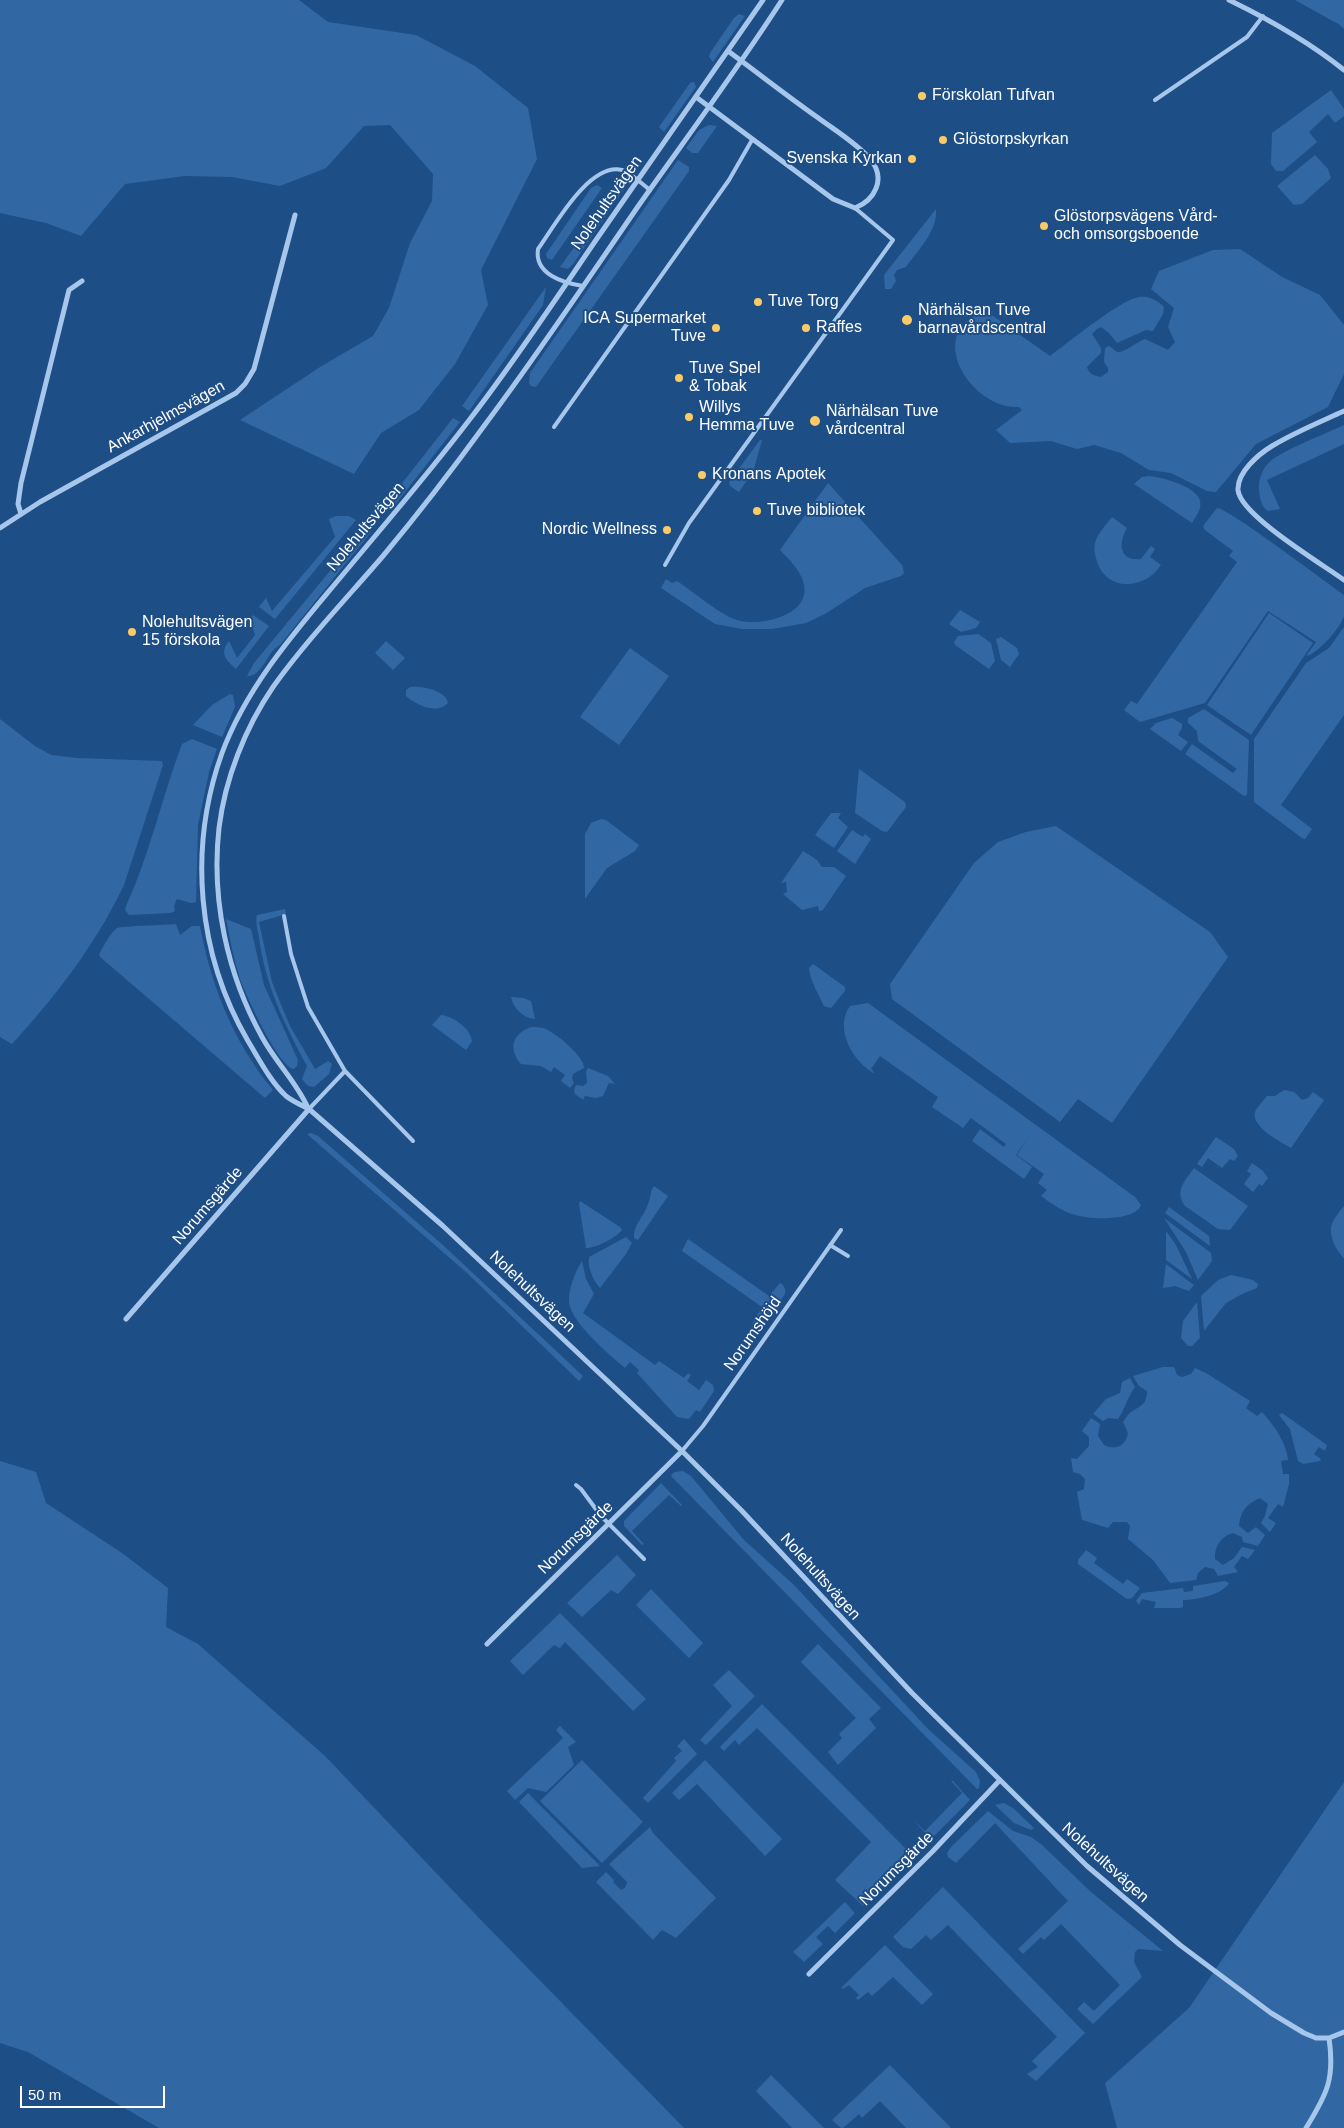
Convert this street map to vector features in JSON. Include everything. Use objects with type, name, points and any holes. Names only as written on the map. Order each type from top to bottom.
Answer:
[{"type":"street","name":"Nolehultsvägen","points":[[763,0],[471,418],[257,682],[238,717],[222,753],[204,824],[201,884],[206,925],[214,964],[222,990],[236,1020],[266,1071],[287,1097],[309,1109],[443,1226],[682,1451],[749,1518],[871,1652],[1087,1866],[1180,1945],[1271,2013],[1304,2033],[1316,2038],[1329,2038]]},
{"type":"street","name":"Nolehultsvägen","points":[[309,1109],[299,1087],[283,1069],[259,1031],[234,976],[227,949],[221,913],[217,857],[219,826],[227,788],[240,751],[273,687],[394,544],[465,453],[710,107],[782,0]]},
{"type":"street","points":[[1229,0],[1263,16],[1317,48],[1344,70]]},
{"type":"street","points":[[696,97],[833,199],[855,208],[865,204],[877,187],[878,178],[871,160],[728,51]]},
{"type":"street","name":"Ankarhjelmsvägen","points":[[0,528],[21,514],[236,393],[245,384],[254,369],[295,215]]},
{"type":"street","points":[[21,514],[18,504],[21,483],[70,290],[82,281]]},
{"type":"street","points":[[1344,410],[1272,446],[1251,463],[1241,478],[1238,490],[1244,505],[1259,520],[1344,580]]},
{"type":"street","name":"Norumsgärde","points":[[126,1319],[309,1109]]},
{"type":"street","name":"Norumsgärde","points":[[487,1644],[608,1522],[682,1451]]},
{"type":"street","name":"Norumsgärde","points":[[809,1974],[932,1852],[1000,1780]]},
{"type":"street","points":[[1306,2128],[1323,2100],[1328,2085],[1332,2069],[1329,2038],[1344,2032]]},
{"type":"lane","points":[[1155,100],[1247,37],[1263,16]]},
{"type":"lane","points":[[554,427],[728,180],[752,140]]},
{"type":"lane","points":[[583,286],[566,283],[550,275],[540,265],[537,255],[538,249],[574,196],[585,186],[610,170],[623,170],[650,190]]},
{"type":"lane","points":[[665,565],[689,523],[893,240],[855,208]]},
{"type":"lane","points":[[284,916],[291,954],[308,1007],[345,1072],[413,1141]]},
{"type":"lane","points":[[309,1109],[345,1072]]},
{"type":"lane","name":"Norumshöjd","points":[[682,1451],[703,1426],[841,1230]]},
{"type":"lane","points":[[830,1245],[848,1256]]},
{"type":"lane","points":[[576,1485],[644,1559]]},
{"type":"shaded area","points":[[0,0],[299,0],[328,22],[416,35],[475,66],[528,108],[537,159],[481,270],[488,305],[455,364],[419,410],[381,433],[354,474],[240,420],[320,367],[373,336],[389,308],[410,243],[432,201],[433,174],[390,125],[364,126],[326,168],[280,186],[232,177],[185,176],[125,184],[81,236],[46,223],[0,213]]},
{"type":"shaded area","points":[[1295,0],[1344,0],[1344,29],[1340,25]]},
{"type":"shaded area","points":[[739,14],[745,16],[713,62],[709,57],[710,53],[734,18]]},
{"type":"shaded area","points":[[694,82],[696,87],[664,132],[659,127],[690,83]]},
{"type":"shaded area","points":[[1331,90],[1344,109],[1344,116],[1335,123],[1328,114],[1309,132],[1317,142],[1283,171],[1276,171],[1271,164],[1272,133]]},
{"type":"shaded area","points":[[709,125],[717,126],[698,153],[692,153],[686,148],[699,130]]},
{"type":"shaded area","points":[[1315,155],[1328,169],[1331,178],[1302,204],[1294,205],[1277,186]]},
{"type":"shaded area","points":[[678,160],[689,167],[689,171],[536,387],[531,386],[529,383],[530,373]]},
{"type":"shaded area","points":[[597,185],[602,188],[552,260],[547,258],[546,254],[591,188]]},
{"type":"shaded area","points":[[618,186],[624,189],[573,264],[568,269],[560,267]]},
{"type":"shaded area","points":[[936,209],[936,217],[931,233],[906,267],[897,270],[894,275],[896,281],[891,289],[885,289],[884,275]]},
{"type":"shaded area","points":[[1240,249],[1282,277],[1320,295],[1344,325],[1344,374],[1328,407],[1256,444],[1216,492],[1207,491],[1171,473],[1149,470],[1121,453],[1094,445],[1077,449],[1051,441],[1010,443],[996,430],[1022,410],[1019,407],[1001,405],[985,396],[971,383],[960,368],[955,351],[957,335],[967,321],[986,311],[1050,356],[1108,313],[1132,299],[1140,297],[1153,299],[1164,307],[1163,314],[1153,331],[1146,330],[1117,343],[1101,327],[1097,329],[1092,334],[1101,348],[1101,353],[1087,367],[1089,371],[1101,377],[1108,372],[1104,362],[1105,348],[1109,346],[1121,352],[1145,339],[1168,350],[1175,342],[1168,327],[1174,308],[1151,289],[1159,271],[1213,250]]},
{"type":"shaded area","points":[[546,287],[543,305],[469,411],[462,406]]},
{"type":"shaded area","points":[[453,418],[460,422],[394,506],[382,509]]},
{"type":"shaded area","points":[[1344,425],[1344,444],[1267,480],[1280,509],[1268,511],[1261,502],[1259,493],[1260,477],[1266,465],[1289,450]]},
{"type":"shaded area","points":[[760,440],[762,440],[753,472],[739,492],[730,486],[729,482]]},
{"type":"shaded area","points":[[1149,476],[1178,483],[1197,496],[1200,501],[1200,507],[1192,523],[1134,484],[1142,477]]},
{"type":"shaded area","points":[[828,483],[902,565],[904,573],[901,576],[865,588],[825,614],[806,623],[772,629],[742,629],[715,624],[661,588],[666,579],[672,583],[677,581],[717,610],[741,621],[762,622],[785,615],[801,602],[804,592],[803,581],[796,568],[780,550]]},
{"type":"shaded area","points":[[1217,508],[1258,532],[1344,595],[1344,616],[1328,639],[1317,650],[1306,656],[1316,642],[1268,611],[1205,703],[1140,722],[1124,710],[1131,701],[1137,704],[1237,562],[1229,556],[1233,551],[1205,530],[1203,526]]},
{"type":"shaded area","points":[[336,516],[349,516],[356,520],[275,619],[259,607],[266,598],[272,611],[335,537],[329,519]]},
{"type":"shaded area","points":[[1112,517],[1127,528],[1122,540],[1122,550],[1128,558],[1141,559],[1151,546],[1155,549],[1150,557],[1161,565],[1154,574],[1145,580],[1125,584],[1116,582],[1107,577],[1100,569],[1094,549],[1095,543]]},
{"type":"shaded area","points":[[367,526],[371,532],[261,668],[252,675],[247,676],[254,663]]},
{"type":"shaded area","points":[[960,610],[980,622],[976,628],[961,632],[949,624]]},
{"type":"shaded area","points":[[1269,613],[1313,643],[1251,735],[1207,705]]},
{"type":"shaded area","points":[[253,615],[269,626],[236,669],[225,656],[224,649],[229,641],[237,658],[255,635],[250,619]]},
{"type":"shaded area","points":[[1344,627],[1344,715],[1281,805],[1312,829],[1305,839],[1254,802],[1254,739],[1306,663],[1329,648]]},
{"type":"shaded area","points":[[978,634],[991,643],[995,661],[989,669],[955,645],[954,642],[958,636]]},
{"type":"shaded area","points":[[1001,637],[1017,648],[1019,654],[1010,667],[1001,660],[996,639]]},
{"type":"shaded area","points":[[386,641],[405,658],[393,670],[375,653]]},
{"type":"shaded area","points":[[630,648],[669,676],[619,745],[580,717]]},
{"type":"shaded area","points":[[410,687],[426,688],[438,692],[443,695],[448,703],[443,707],[433,708],[415,703],[406,696],[406,690]]},
{"type":"shaded area","points":[[230,694],[233,695],[235,707],[222,737],[193,725],[212,705]]},
{"type":"shaded area","points":[[1204,709],[1249,740],[1247,795],[1244,796],[1185,754],[1192,744],[1233,773],[1237,769],[1198,741],[1197,731],[1188,723],[1188,718]]},
{"type":"shaded area","points":[[1172,718],[1182,724],[1178,735],[1188,742],[1181,751],[1150,729],[1156,723]]},
{"type":"shaded area","points":[[0,719],[35,746],[51,755],[77,758],[162,761],[163,765],[124,885],[113,907],[74,969],[12,1044],[0,1037]]},
{"type":"shaded area","points":[[192,739],[217,749],[209,772],[198,825],[196,902],[191,903],[177,899],[174,906],[175,911],[171,913],[129,915],[125,910],[126,906],[149,846],[182,744]]},
{"type":"shaded area","points":[[859,769],[905,802],[906,807],[887,832],[882,831],[855,813]]},
{"type":"shaded area","points":[[831,813],[841,813],[838,818],[848,827],[834,848],[815,835]]},
{"type":"shaded area","points":[[601,819],[606,820],[639,845],[635,851],[607,868],[585,899],[585,834],[591,823]]},
{"type":"shaded area","points":[[1056,826],[1210,932],[1228,957],[1112,1123],[1078,1099],[1060,1122],[892,999],[890,984],[974,863],[998,842],[1026,832]]},
{"type":"shaded area","points":[[852,830],[863,837],[865,834],[871,839],[855,864],[837,851]]},
{"type":"shaded area","points":[[803,851],[817,860],[822,867],[834,867],[846,876],[823,910],[819,911],[818,906],[802,910],[783,894],[787,892],[786,882],[781,883]]},
{"type":"shaded area","points":[[285,909],[286,914],[259,922],[272,982],[290,1026],[315,1069],[328,1061],[332,1064],[329,1074],[314,1087],[308,1086],[302,1079],[307,1066],[291,1036],[271,988],[262,955],[256,921],[257,915]]},
{"type":"shaded area","points":[[226,919],[251,929],[264,985],[298,1060],[297,1066],[294,1069],[288,1066],[280,1057],[249,1000],[238,972]]},
{"type":"shaded area","points":[[176,924],[180,935],[192,926],[200,926],[211,970],[226,1013],[247,1053],[273,1090],[265,1098],[100,957],[99,954],[117,928]]},
{"type":"shaded area","points":[[813,964],[845,987],[845,991],[831,1008],[824,1006],[813,983],[809,968]]},
{"type":"shaded area","points":[[511,997],[531,1001],[535,1019],[526,1017],[519,1012]]},
{"type":"shaded area","points":[[868,1003],[1135,1197],[1141,1205],[1131,1214],[1112,1218],[1083,1217],[1062,1210],[1041,1196],[1047,1190],[1038,1183],[1044,1174],[1017,1155],[1028,1137],[1016,1155],[1032,1167],[1024,1179],[972,1141],[980,1129],[1004,1147],[1006,1144],[971,1118],[963,1128],[932,1107],[938,1097],[880,1056],[871,1069],[873,1073],[852,1052],[845,1033],[844,1024],[850,1006]]},
{"type":"shaded area","points":[[441,1015],[456,1021],[471,1036],[472,1041],[466,1050],[432,1025]]},
{"type":"shaded area","points":[[531,1027],[548,1030],[568,1045],[580,1058],[584,1068],[573,1074],[572,1079],[574,1083],[570,1088],[561,1081],[565,1075],[554,1067],[551,1072],[541,1066],[521,1064],[517,1058],[513,1048],[516,1038]]},
{"type":"shaded area","points":[[588,1068],[608,1076],[615,1084],[609,1083],[603,1096],[596,1098],[585,1096],[583,1100],[575,1094],[574,1090],[576,1085],[583,1086],[587,1083],[586,1072]]},
{"type":"shaded area","points":[[1284,1090],[1294,1092],[1302,1100],[1308,1098],[1313,1092],[1324,1100],[1291,1148],[1262,1128],[1255,1118],[1256,1110],[1267,1096],[1275,1096]]},
{"type":"shaded area","points":[[311,1133],[318,1136],[444,1246],[583,1376],[579,1381],[467,1273],[307,1134]]},
{"type":"shaded area","points":[[1216,1137],[1234,1149],[1238,1156],[1234,1161],[1230,1159],[1222,1168],[1208,1158],[1202,1167],[1197,1164]]},
{"type":"shaded area","points":[[1252,1163],[1263,1171],[1268,1178],[1262,1186],[1259,1184],[1253,1192],[1244,1184],[1251,1174],[1247,1171]]},
{"type":"shaded area","points":[[1194,1168],[1248,1206],[1230,1230],[1218,1229],[1185,1206],[1182,1201],[1180,1196],[1182,1186]]},
{"type":"shaded area","points":[[654,1186],[668,1196],[638,1240],[634,1238],[634,1233]]},
{"type":"shaded area","points":[[580,1201],[622,1230],[606,1242],[586,1248]]},
{"type":"shaded area","points":[[1344,1206],[1344,1258],[1334,1242],[1331,1228],[1334,1219]]},
{"type":"shaded area","points":[[1169,1207],[1209,1236],[1210,1246],[1165,1213]]},
{"type":"shaded area","points":[[1164,1218],[1211,1253],[1212,1261],[1198,1280],[1186,1252]]},
{"type":"shaded area","points":[[1166,1231],[1176,1245],[1192,1279],[1166,1260]]},
{"type":"shaded area","points":[[626,1237],[632,1243],[600,1288],[591,1273],[589,1257]]},
{"type":"shaded area","points":[[688,1239],[769,1296],[780,1283],[783,1285],[785,1294],[767,1320],[757,1325],[752,1324],[762,1307],[682,1251]]},
{"type":"shaded area","points":[[582,1261],[586,1279],[594,1294],[583,1313],[655,1365],[659,1361],[684,1378],[688,1373],[691,1375],[687,1381],[699,1390],[706,1380],[713,1385],[714,1391],[700,1412],[696,1410],[689,1419],[677,1417],[637,1373],[639,1370],[630,1362],[625,1368],[601,1347],[576,1319],[569,1302],[570,1292],[572,1281]]},
{"type":"shaded area","points":[[1166,1264],[1194,1285],[1189,1291],[1175,1286],[1163,1288]]},
{"type":"shaded area","points":[[1231,1275],[1253,1280],[1258,1284],[1257,1288],[1226,1303],[1204,1331],[1201,1296],[1218,1280]]},
{"type":"shaded area","points":[[1197,1302],[1200,1338],[1192,1346],[1188,1346],[1181,1338],[1183,1321]]},
{"type":"shaded area","points":[[1163,1367],[1174,1367],[1177,1375],[1182,1377],[1191,1374],[1195,1368],[1250,1401],[1246,1408],[1257,1416],[1262,1412],[1275,1428],[1285,1446],[1288,1460],[1281,1461],[1283,1474],[1289,1474],[1289,1484],[1283,1507],[1278,1504],[1268,1518],[1276,1523],[1270,1532],[1261,1523],[1268,1504],[1260,1498],[1245,1509],[1239,1526],[1248,1533],[1256,1527],[1265,1535],[1258,1546],[1243,1542],[1242,1537],[1233,1533],[1222,1539],[1217,1546],[1215,1559],[1223,1565],[1234,1558],[1242,1547],[1255,1550],[1248,1559],[1242,1556],[1234,1567],[1238,1572],[1218,1576],[1214,1569],[1205,1567],[1198,1573],[1196,1580],[1170,1583],[1153,1560],[1128,1539],[1130,1526],[1127,1522],[1113,1522],[1108,1528],[1082,1520],[1077,1492],[1084,1489],[1085,1479],[1080,1474],[1073,1472],[1071,1458],[1077,1459],[1089,1446],[1089,1437],[1082,1431],[1091,1418],[1100,1424],[1098,1436],[1104,1445],[1116,1447],[1122,1444],[1128,1433],[1123,1422],[1130,1413],[1142,1404],[1147,1396],[1147,1391],[1139,1386],[1133,1376]]},
{"type":"shaded area","points":[[1130,1378],[1135,1387],[1118,1419],[1108,1418],[1103,1421],[1093,1414],[1106,1399],[1120,1393],[1122,1382]]},
{"type":"shaded area","points":[[1282,1413],[1327,1445],[1325,1451],[1319,1447],[1314,1454],[1321,1459],[1320,1461],[1303,1464],[1298,1461],[1290,1429],[1279,1415]]},
{"type":"shaded area","points":[[0,1461],[36,1472],[46,1503],[122,1553],[168,1588],[166,1627],[198,1644],[325,1756],[478,1917],[684,2128],[159,2128],[28,2052],[0,2043]]},
{"type":"shaded area","points":[[683,1471],[691,1476],[744,1540],[794,1585],[928,1729],[976,1772],[980,1781],[979,1788],[977,1789],[671,1475],[675,1472]]},
{"type":"shaded area","points":[[661,1483],[682,1505],[669,1495],[632,1531],[644,1544],[642,1545],[624,1526],[624,1521]]},
{"type":"shaded area","points":[[1086,1550],[1097,1558],[1094,1563],[1123,1584],[1127,1579],[1140,1588],[1132,1598],[1127,1599],[1078,1564],[1078,1560]]},
{"type":"shaded area","points":[[617,1555],[636,1575],[618,1594],[611,1590],[582,1617],[567,1603]]},
{"type":"shaded area","points":[[1225,1581],[1229,1583],[1221,1591],[1201,1598],[1183,1600],[1183,1607],[1180,1608],[1154,1608],[1156,1602],[1142,1599],[1139,1605],[1136,1601],[1142,1593],[1183,1588],[1184,1592],[1193,1591],[1193,1586]]},
{"type":"shaded area","points":[[651,1589],[703,1643],[689,1658],[636,1605]]},
{"type":"shaded area","points":[[560,1613],[646,1699],[633,1711],[565,1642],[560,1648],[554,1645],[523,1675],[510,1661]]},
{"type":"shaded area","points":[[818,1644],[881,1708],[869,1719],[876,1728],[838,1765],[828,1752],[842,1738],[839,1734],[856,1718],[801,1662]]},
{"type":"shaded area","points":[[729,1670],[755,1696],[706,1745],[700,1740],[732,1706],[713,1685]]},
{"type":"shaded area","points":[[762,1704],[913,1856],[863,1906],[835,1880],[871,1842],[757,1728],[739,1745],[735,1740],[724,1751],[720,1747]]},
{"type":"shaded area","points":[[560,1726],[576,1742],[568,1747],[574,1765],[546,1792],[528,1788],[515,1800],[507,1791],[563,1738],[556,1730]]},
{"type":"shaded area","points":[[684,1739],[697,1754],[648,1803],[643,1798],[676,1761],[674,1758],[682,1751],[677,1746]]},
{"type":"shaded area","points":[[582,1760],[643,1822],[602,1863],[540,1801]]},
{"type":"shaded area","points":[[705,1760],[782,1839],[765,1856],[697,1784],[679,1800],[672,1793]]},
{"type":"shaded area","points":[[951,1781],[970,1800],[931,1839],[913,1820],[925,1831],[962,1793]]},
{"type":"shaded area","points":[[1344,1782],[1344,2128],[1117,2128],[1105,2083],[1189,2008]]},
{"type":"shaded area","points":[[528,1793],[600,1866],[582,1868],[519,1802]]},
{"type":"shaded area","points":[[1004,1803],[1013,1808],[1034,1828],[1031,1830],[1014,1823],[995,1805]]},
{"type":"shaded area","points":[[988,1811],[1013,1831],[1031,1837],[1042,1845],[1091,1892],[1163,1951],[1138,1949],[1135,1952],[1134,1962],[1142,1977],[1093,2024],[1077,2009],[1084,2002],[1094,2011],[1120,1985],[1061,1924],[1044,1940],[1041,1937],[1023,1954],[1018,1949],[1068,1901],[995,1823],[956,1863],[948,1857],[947,1853],[951,1847]]},
{"type":"shaded area","points":[[650,1827],[653,1833],[716,1898],[676,1938],[662,1930],[653,1940],[596,1882],[606,1872],[621,1890],[625,1888],[627,1882],[609,1864]]},
{"type":"shaded area","points":[[943,1887],[1085,2033],[1036,2081],[1027,2074],[1038,2067],[1032,2061],[1057,2037],[948,1925],[931,1940],[926,1935],[911,1949],[903,1947],[893,1937]]},
{"type":"shaded area","points":[[845,1902],[855,1913],[835,1933],[828,1926],[816,1937],[823,1944],[804,1962],[793,1952]]},
{"type":"shaded area","points":[[885,1945],[933,1994],[922,2005],[893,1977],[872,1996],[868,1992],[858,2000],[856,1998],[859,1995],[849,1985],[843,1989],[841,1988]]},
{"type":"shaded area","points":[[890,2065],[951,2128],[906,2128],[880,2101],[862,2118],[859,2114],[843,2128],[832,2120]]},
{"type":"shaded area","points":[[771,2075],[824,2128],[792,2128],[756,2091]]},
{"type":"place","name":"Förskolan Tufvan","points":[[922,96]]},
{"type":"place","name":"Glöstorpskyrkan","points":[[943,140]]},
{"type":"place","name":"Svenska Kyrkan","points":[[912,159]]},
{"type":"place","name":"Glöstorpsvägens Vård- och omsorgsboende","points":[[1044,226]]},
{"type":"place","name":"Tuve Torg","points":[[758,302]]},
{"type":"place","name":"Närhälsan Tuve barnavårdscentral","points":[[907,320]]},
{"type":"place","name":"ICA Supermarket Tuve","points":[[716,328]]},
{"type":"place","name":"Raffes","points":[[806,328]]},
{"type":"place","name":"Tuve Spel & Tobak","points":[[679,378]]},
{"type":"place","name":"Willys Hemma Tuve","points":[[689,417]]},
{"type":"place","name":"Närhälsan Tuve vårdcentral","points":[[815,421]]},
{"type":"place","name":"Kronans Apotek","points":[[702,475]]},
{"type":"place","name":"Tuve bibliotek","points":[[757,511]]},
{"type":"place","name":"Nordic Wellness","points":[[667,530]]},
{"type":"place","name":"Nolehultsvägen 15 förskola","points":[[132,632]]}]
